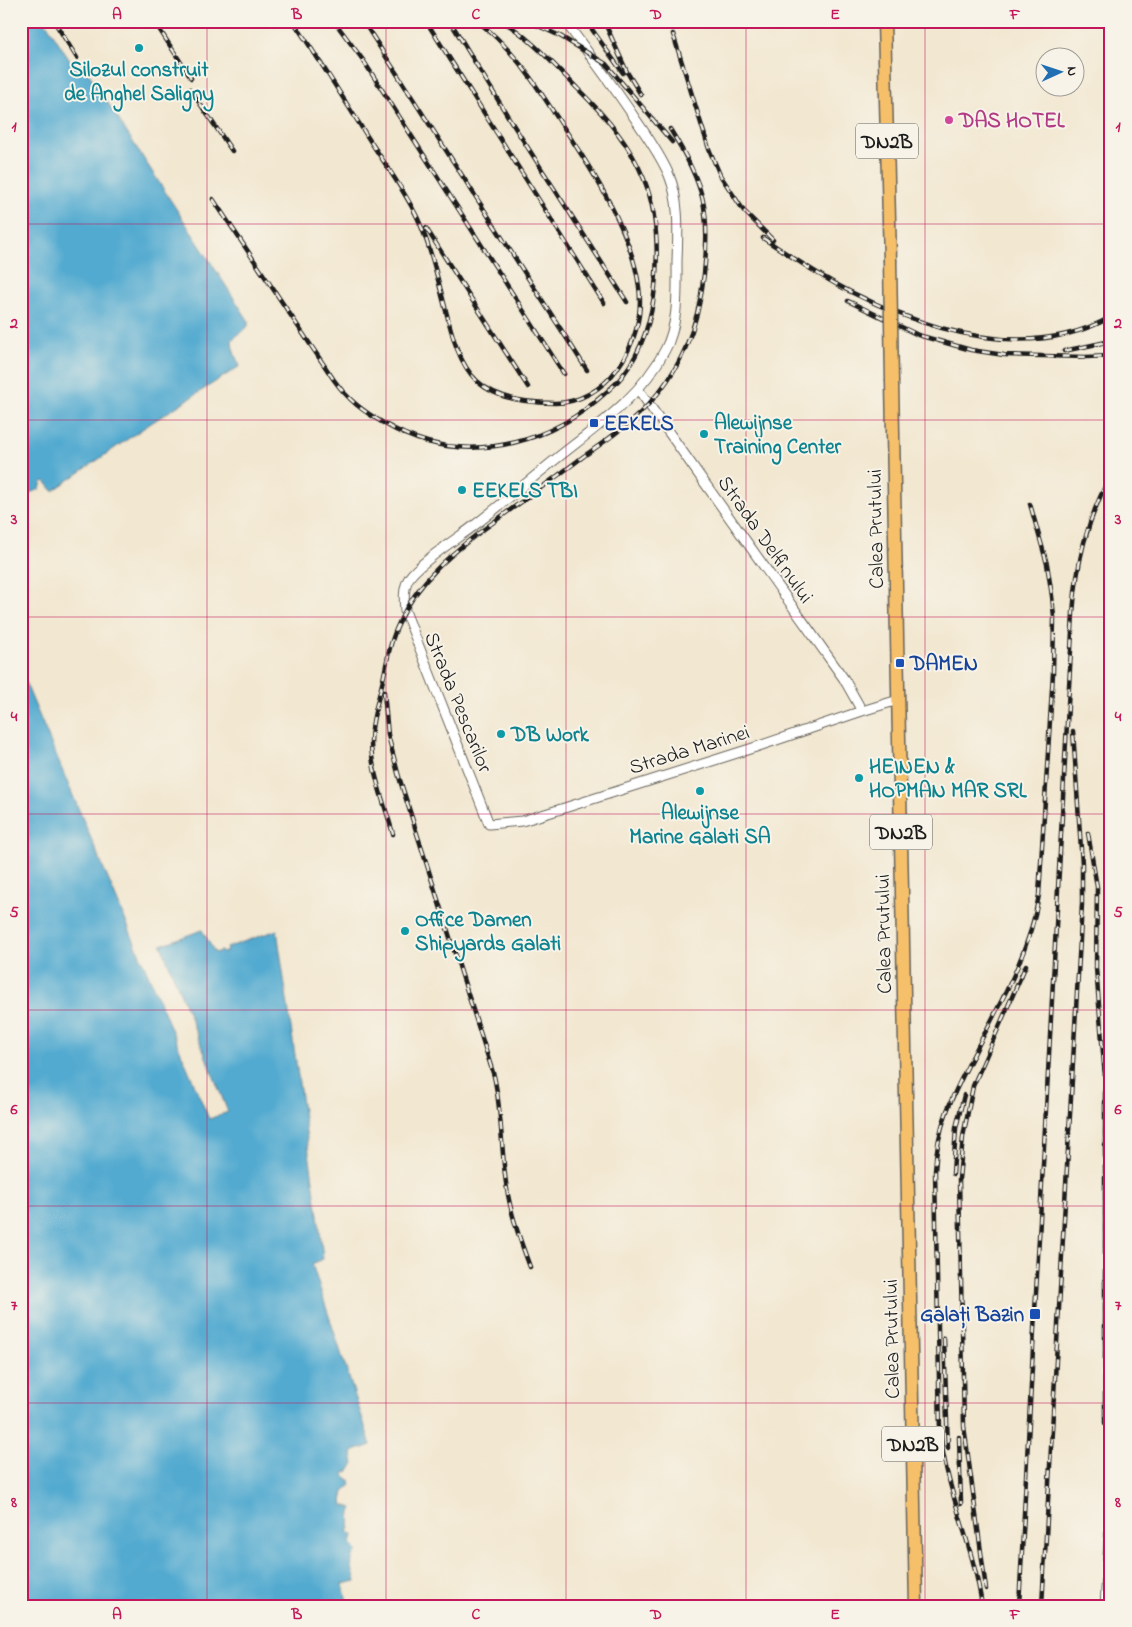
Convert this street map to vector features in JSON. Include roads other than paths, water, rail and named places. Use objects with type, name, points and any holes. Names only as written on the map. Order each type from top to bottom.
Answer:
[{"type":"highway","name":"Calea Prutului","points":[[884,21],[916,1606]]},
{"type":"street","points":[[565,21],[649,140],[664,166],[675,194],[678,230],[677,288],[674,319],[666,348],[638,389]]},
{"type":"street","name":"Strada Pescarilor","points":[[490,824],[405,611],[405,592],[410,577],[415,570],[596,428],[638,389]]},
{"type":"street","name":"Strada Delfinului","points":[[638,389],[844,679],[862,710]]},
{"type":"street","name":"Strada Marinei","points":[[490,824],[522,821],[756,747],[862,710],[898,700]]},
{"type":"street","points":[[1105,1606],[1111,1509]]},
{"type":"water","points":[[21,21],[45,21],[72,64],[80,60],[248,320],[248,326],[232,340],[233,350],[240,366],[148,425],[53,491],[45,481],[42,482],[40,489],[21,496]]},
{"type":"water","points":[[21,672],[209,1119],[228,1112],[161,945],[202,930],[215,953],[221,951],[223,953],[227,951],[226,948],[277,930],[323,1259],[312,1264],[371,1445],[354,1451],[352,1454],[354,1464],[349,1471],[344,1473],[345,1478],[350,1480],[351,1485],[344,1491],[342,1502],[344,1505],[353,1508],[348,1532],[353,1536],[351,1544],[357,1551],[352,1558],[352,1569],[356,1581],[343,1584],[348,1606],[21,1606]]},
{"type":"railway","points":[[54,21],[77,58]]},
{"type":"railway","points":[[154,21],[191,78]]},
{"type":"railway","points":[[293,21],[407,197],[423,230],[454,339],[461,358],[471,374],[485,387],[514,399],[555,403],[581,398],[605,383],[617,369],[628,351],[636,330],[640,309],[639,287],[635,266],[628,244],[609,201],[572,140],[542,94],[513,55],[477,21]]},
{"type":"railway","points":[[334,21],[363,60],[564,374]]},
{"type":"railway","points":[[363,21],[587,370]]},
{"type":"railway","points":[[426,21],[604,303]]},
{"type":"railway","points":[[450,21],[512,123],[627,302]]},
{"type":"railway","points":[[213,199],[334,380],[351,400],[385,424],[411,437],[438,444],[466,447],[494,446],[521,441],[547,431],[572,418],[596,401],[620,379],[630,366],[641,345],[654,299],[657,255],[656,227],[644,178],[618,134],[600,112],[542,52],[523,35],[502,21]]},
{"type":"railway","points":[[528,21],[560,36],[606,64],[672,142]]},
{"type":"railway","points":[[586,21],[623,73]]},
{"type":"railway","points":[[604,21],[627,72],[641,95]]},
{"type":"railway","points":[[673,34],[709,149],[720,175],[744,211],[773,240]]},
{"type":"railway","points":[[190,89],[232,151]]},
{"type":"railway","points":[[393,834],[376,776],[371,737],[391,644],[407,608],[427,580],[464,545],[614,435],[642,411],[667,381],[677,365],[692,331],[704,274],[706,252],[705,214],[698,182],[682,148],[670,129]]},
{"type":"railway","points":[[426,228],[528,387]]},
{"type":"railway","points":[[763,238],[841,287],[915,320],[947,330],[980,336],[1014,339],[1047,338],[1080,330],[1111,317]]},
{"type":"railway","points":[[848,301],[918,335],[971,350],[1004,355],[1111,356]]},
{"type":"railway","points":[[1064,351],[1111,341]]},
{"type":"railway","points":[[1019,1606],[1073,613],[1077,576],[1084,542],[1095,509],[1111,475]]},
{"type":"railway","points":[[982,1606],[973,1562],[948,1476],[940,1432],[935,1171],[939,1136],[949,1106],[1015,973],[1029,935],[1039,895],[1053,673],[1054,617],[1047,564],[1030,504]]},
{"type":"railway","points":[[384,692],[388,735],[399,777],[494,1076],[499,1103],[504,1170],[510,1205],[530,1267]]},
{"type":"railway","points":[[1042,1606],[1082,904],[1082,864],[1073,731]]},
{"type":"railway","points":[[1088,833],[1097,887],[1096,968],[1105,1077],[1105,1423]]},
{"type":"railway","points":[[986,1589],[964,1426],[959,1179],[963,1137],[973,1086],[1026,965]]},
{"type":"railway","points":[[953,1174],[956,1128],[964,1095]]},
{"type":"railway","points":[[944,1338],[948,1448]]},
{"type":"railway","points":[[959,1437],[961,1504]]},
{"type":"place","name":"Silozul construit de Anghel Saligny","points":[[139,48]]},
{"type":"place","name":"DAS HOTEL","points":[[949,120]]},
{"type":"place","name":"EEKELS","points":[[594,423]]},
{"type":"place","name":"Alewijnse Training Center","points":[[704,434]]},
{"type":"place","name":"EEKELS TBI","points":[[462,490]]},
{"type":"place","name":"DAMEN","points":[[900,663]]},
{"type":"place","name":"DB Work","points":[[501,734]]},
{"type":"place","name":"HEINEN & HOPMAN MAR SRL","points":[[859,778]]},
{"type":"place","name":"Alewijnse Marine Galati SA","points":[[700,791]]},
{"type":"place","name":"Office Damen Shipyards Galati","points":[[405,931]]},
{"type":"place","name":"Galați Bazin","points":[[1035,1314]]}]
